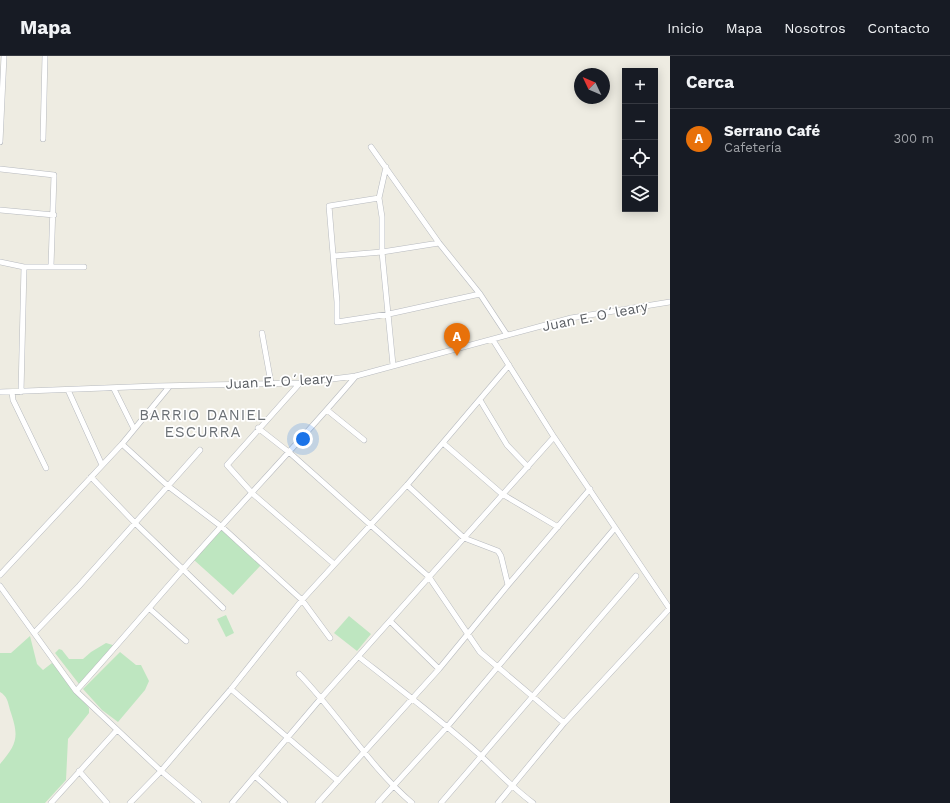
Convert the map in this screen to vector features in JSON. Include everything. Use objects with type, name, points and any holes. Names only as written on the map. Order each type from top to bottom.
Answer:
[{"type":"street","points":[[0,142],[4,56]]},
{"type":"street","points":[[43,139],[45,56]]},
{"type":"street","points":[[371,147],[439,242],[480,294],[507,335]]},
{"type":"street","points":[[386,167],[379,198],[382,217],[382,252],[393,365]]},
{"type":"street","points":[[0,169],[54,175],[54,215],[51,266]]},
{"type":"street","points":[[379,198],[329,206],[334,256],[337,322],[388,314],[480,294]]},
{"type":"street","points":[[0,210],[54,215]]},
{"type":"street","points":[[334,256],[382,252],[439,242]]},
{"type":"street","points":[[0,262],[24,267],[84,267]]},
{"type":"street","points":[[21,392],[24,267]]},
{"type":"street","name":"Juan E. O´leary","points":[[0,392],[300,383],[356,376],[571,318],[670,302]]},
{"type":"street","points":[[262,333],[271,383]]},
{"type":"street","points":[[493,340],[554,437],[590,488],[615,528],[670,609],[564,723],[498,803]]},
{"type":"street","points":[[130,803],[161,771],[231,689],[302,600],[407,485],[509,365]]},
{"type":"street","points":[[76,691],[150,609],[184,568],[290,453],[356,376]]},
{"type":"street","points":[[300,383],[226,465],[253,494],[334,564]]},
{"type":"street","points":[[0,575],[122,444],[169,387]]},
{"type":"street","points":[[114,389],[134,428]]},
{"type":"street","points":[[68,390],[102,465]]},
{"type":"street","points":[[12,392],[14,400],[46,468]]},
{"type":"street","points":[[480,400],[507,445],[528,467]]},
{"type":"street","points":[[327,410],[364,440]]},
{"type":"street","points":[[258,428],[290,453],[370,526],[429,577],[480,652],[564,723]]},
{"type":"street","points":[[232,803],[322,697],[554,437]]},
{"type":"street","points":[[443,442],[502,494],[558,527]]},
{"type":"street","points":[[122,444],[168,486],[222,527],[302,600],[330,638]]},
{"type":"street","points":[[34,632],[79,586],[200,450]]},
{"type":"street","points":[[91,477],[135,523],[184,568],[223,608]]},
{"type":"street","points":[[407,485],[464,538],[498,551],[501,556],[508,585]]},
{"type":"street","points":[[318,803],[439,669],[590,488]]},
{"type":"street","points":[[378,803],[447,727],[615,528]]},
{"type":"street","points":[[441,803],[636,576]]},
{"type":"street","points":[[0,586],[76,691],[161,771],[199,803]]},
{"type":"street","points":[[150,609],[186,641]]},
{"type":"street","points":[[390,620],[439,669]]},
{"type":"street","points":[[359,657],[447,727],[481,756],[512,787],[533,803]]},
{"type":"street","points":[[299,674],[322,697],[393,787],[412,803]]},
{"type":"street","points":[[231,689],[338,781]]},
{"type":"street","points":[[51,803],[117,730]]},
{"type":"street","points":[[79,771],[107,803]]},
{"type":"street","points":[[256,776],[285,803]]},
{"type":"green space","points":[[222,529],[261,565],[233,595],[194,560]]},
{"type":"green space","points":[[226,615],[234,633],[226,637],[217,619]]},
{"type":"green space","points":[[349,616],[371,634],[357,651],[334,633]]},
{"type":"green space","points":[[30,636],[37,664],[43,670],[52,663],[89,708],[89,713],[68,739],[66,780],[45,803],[0,803],[0,764],[13,745],[16,733],[8,702],[6,697],[0,692],[0,653],[11,653]]},
{"type":"green space","points":[[106,643],[116,646],[79,684],[55,653],[59,649],[62,650],[69,659],[83,659]]},
{"type":"green space","points":[[120,652],[136,665],[141,665],[149,681],[145,690],[118,722],[102,710],[83,689]]},
{"type":"place","name":"Serrano Café","points":[[457,356]]},
{"type":"district","name":"BARRIO DANIEL ESCURRA","points":[[203,424]]}]
